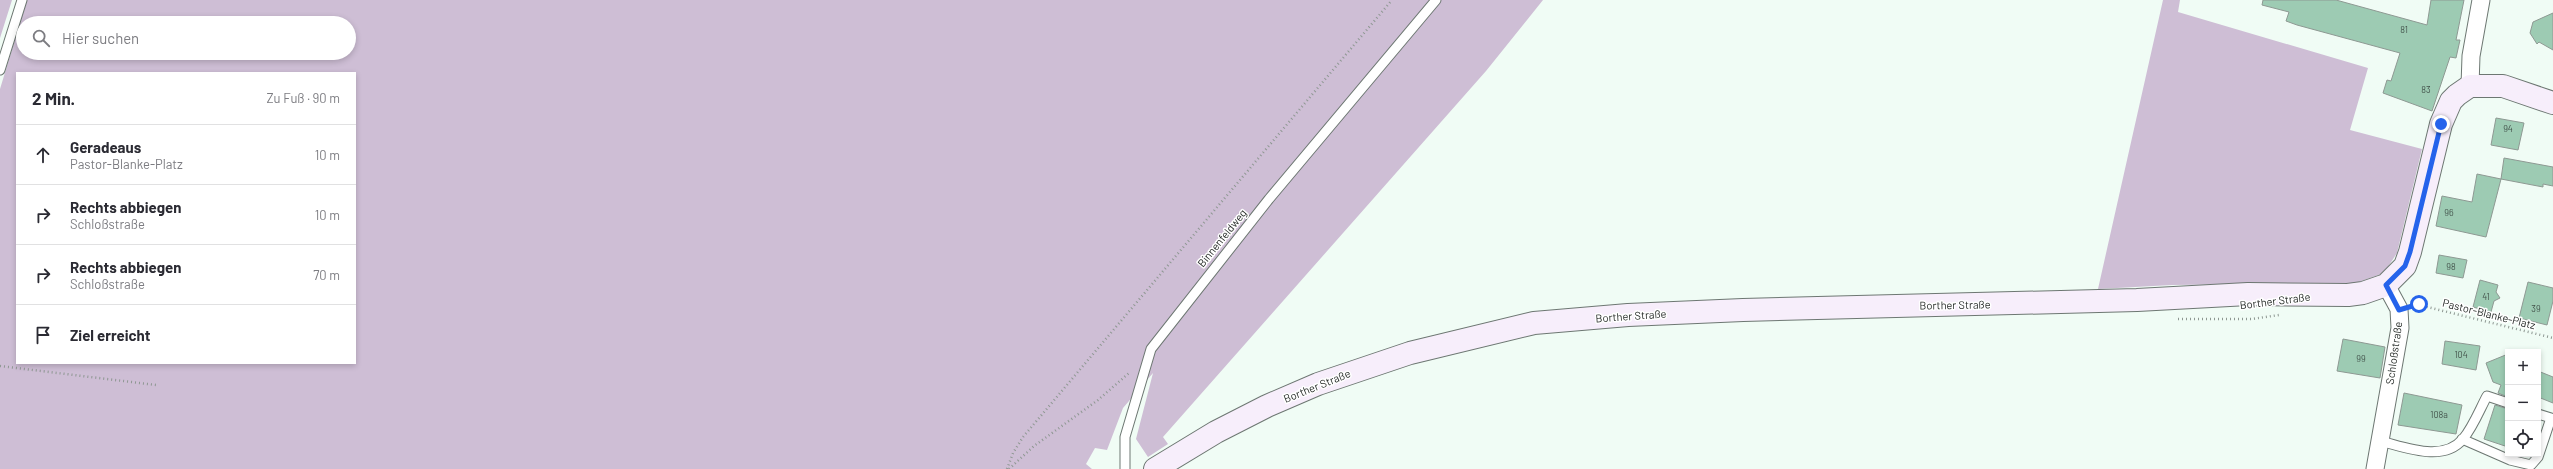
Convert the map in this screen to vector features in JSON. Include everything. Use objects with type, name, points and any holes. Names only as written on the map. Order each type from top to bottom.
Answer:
[{"type":"street","points":[[2470,86],[2471,56],[2481,0]]},
{"type":"street","points":[[2386,285],[2405,266],[2410,252],[2441,124],[2456,95],[2470,86],[2503,86],[2553,103]]},
{"type":"street","name":"Borther Straße","points":[[1155,469],[1223,429],[1318,384],[1410,353],[1534,323],[1628,315],[1743,310],[2137,300],[2248,294],[2318,296],[2363,293],[2386,285]]},
{"type":"street","name":"Schloßstraße","points":[[2375,469],[2400,328],[2399,310],[2386,285]]},
{"type":"lane","points":[[17,16],[22,0]]},
{"type":"lane","name":"Binnenfeldweg","points":[[1125,469],[1125,438],[1150,349],[1269,199],[1436,0]]},
{"type":"lane","points":[[0,70],[16,19]]},
{"type":"lane","points":[[2380,441],[2424,451],[2443,452],[2462,439],[2488,396],[2505,402]]},
{"type":"lane","points":[[2462,439],[2510,460],[2531,464],[2538,457],[2551,418],[2541,415]]},
{"type":"path","points":[[1008,469],[1013,452],[1023,437],[1392,0]]},
{"type":"path","name":"Pastor-Blanke-Platz","points":[[2399,310],[2419,304],[2553,338]]},
{"type":"path","points":[[2170,319],[2252,319],[2282,315]]},
{"type":"path","points":[[0,366],[156,385]]},
{"type":"path","points":[[1008,469],[1034,446],[1098,400],[1125,376],[1144,367]]},
{"type":"shaded area","points":[[0,0],[12,0],[0,38]]},
{"type":"shaded area","points":[[27,0],[1543,0],[1486,71],[1163,437],[1168,444],[1148,457],[1136,439],[1153,373],[1123,408],[1107,450],[1095,448],[1086,464],[1092,469],[0,469],[0,89],[16,36],[16,60],[356,60],[356,16],[22,16]]},
{"type":"shaded area","points":[[2163,0],[2180,0],[2178,12],[2368,68],[2350,130],[2422,149],[2397,253],[2384,273],[2356,283],[2172,285],[2098,289]]},
{"type":"building","points":[[2263,0],[2336,0],[2427,25],[2431,0],[2464,0],[2456,40],[2460,40],[2456,58],[2450,57],[2432,111],[2383,93],[2387,80],[2391,81],[2400,53],[2286,21],[2289,12],[2262,5]]},
{"type":"building","points":[[2553,13],[2553,50],[2539,42],[2537,44],[2530,33],[2533,22]]},
{"type":"building","points":[[2496,118],[2524,123],[2518,150],[2491,145]]},
{"type":"building","points":[[2504,158],[2553,167],[2553,186],[2543,184],[2543,187],[2501,179]]},
{"type":"building","points":[[2477,174],[2501,179],[2486,237],[2436,226],[2442,196],[2472,202]]},
{"type":"building","points":[[2439,255],[2467,260],[2463,278],[2436,273]]},
{"type":"building","points":[[2480,280],[2498,285],[2496,292],[2500,298],[2494,301],[2491,312],[2473,307]]},
{"type":"building","points":[[2528,282],[2553,288],[2553,301],[2547,325],[2519,318]]},
{"type":"building","points":[[2343,339],[2385,347],[2380,378],[2337,371]]},
{"type":"building","points":[[2445,341],[2480,346],[2476,370],[2442,364]]},
{"type":"building","points":[[2505,355],[2505,396],[2498,393],[2501,385],[2493,382],[2486,363]]},
{"type":"building","points":[[2541,372],[2553,377],[2553,403],[2541,398]]},
{"type":"building","points":[[2404,393],[2462,405],[2456,434],[2398,425]]},
{"type":"building","points":[[2495,405],[2505,408],[2505,446],[2484,439]]},
{"type":"route","points":[[2419,304],[2414,304],[2399,310],[2396,300],[2386,285],[2405,266],[2410,252],[2441,124]]}]
